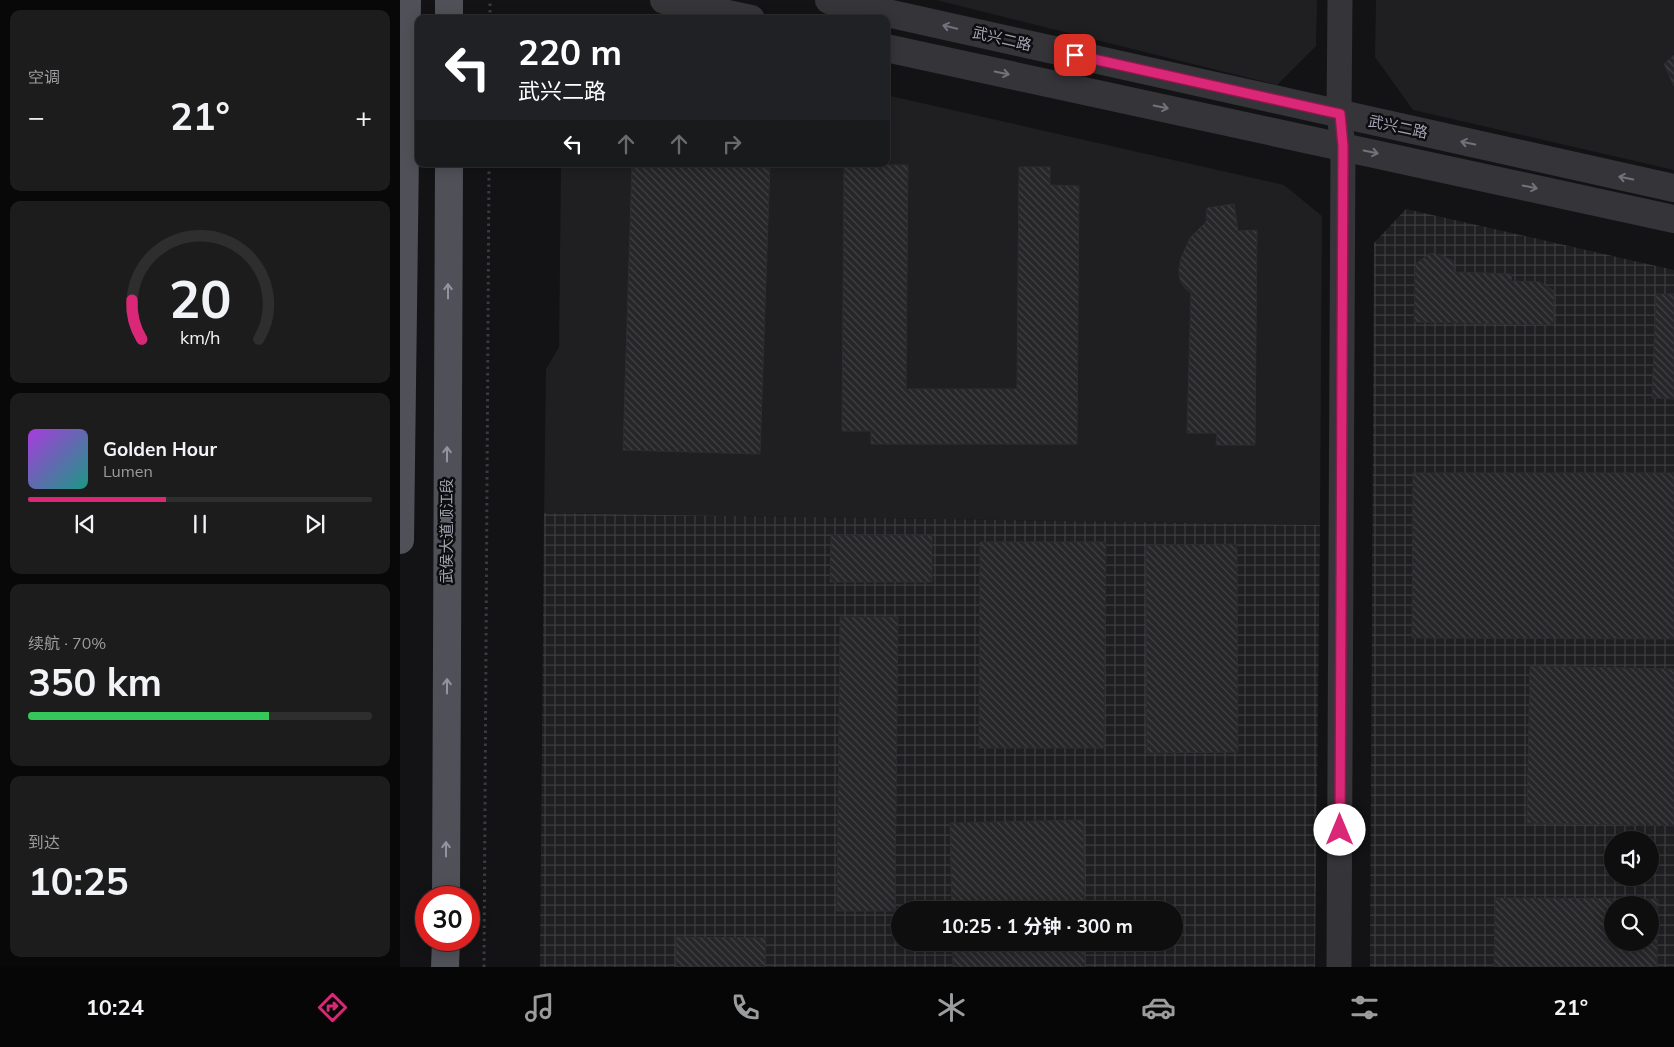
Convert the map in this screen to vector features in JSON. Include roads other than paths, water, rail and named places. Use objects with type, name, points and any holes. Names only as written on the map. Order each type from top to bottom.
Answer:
[{"type":"main road","points":[[400,540],[408,0]]},
{"type":"main road","points":[[449,0],[449,15]]},
{"type":"main road","name":"武侯大道顺江段","points":[[446,886],[448,167]]},
{"type":"main road","points":[[405,201],[448,197]]},
{"type":"main road","points":[[445,967],[446,951]]},
{"type":"street","points":[[664,0],[733,15]]},
{"type":"street","name":"武兴二路","points":[[829,0],[1674,188]]},
{"type":"street","points":[[1339,967],[1343,146],[1340,114],[1340,0]]},
{"type":"street","points":[[890,49],[1674,219]]}]
